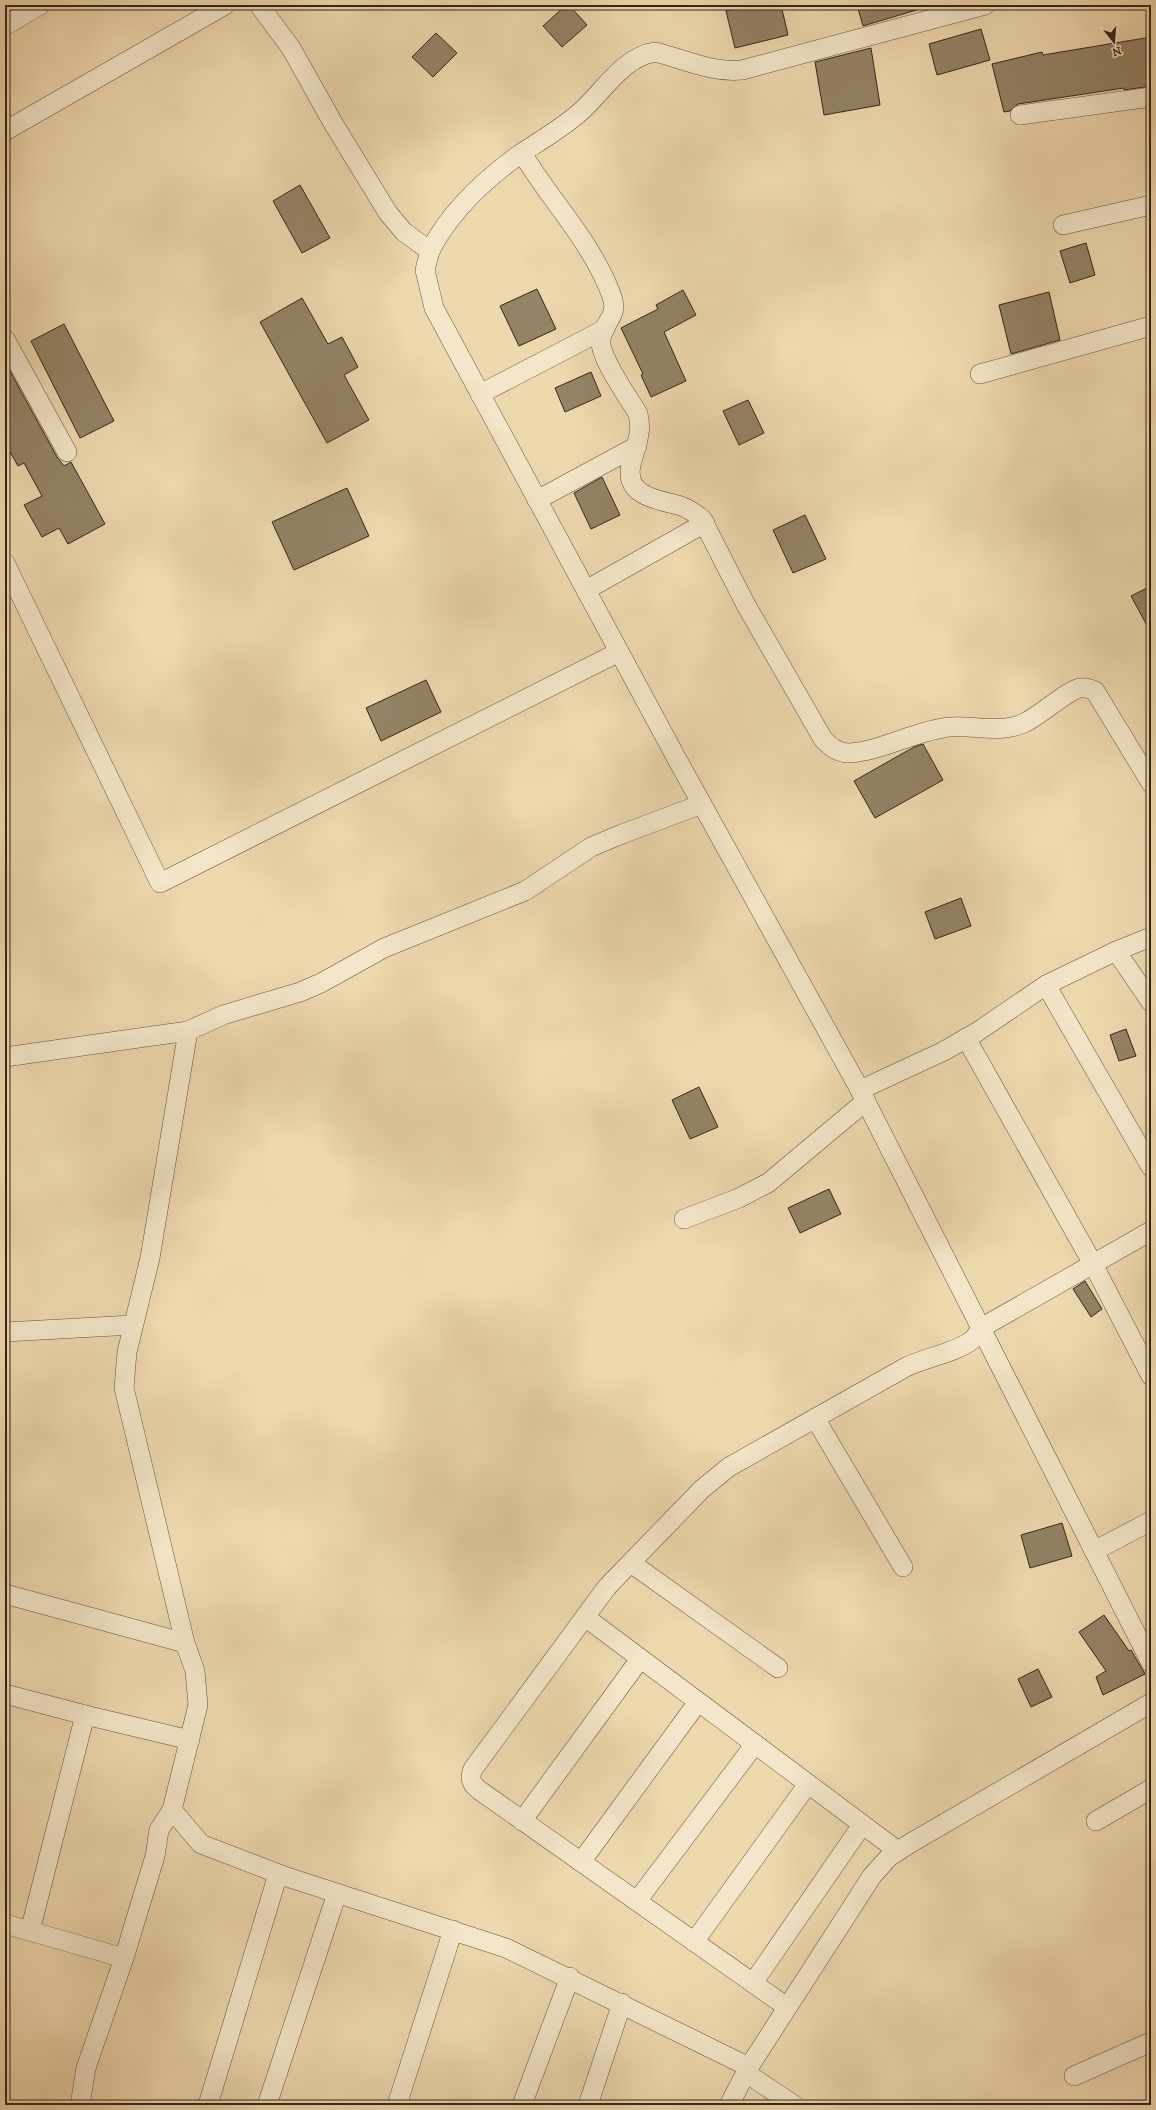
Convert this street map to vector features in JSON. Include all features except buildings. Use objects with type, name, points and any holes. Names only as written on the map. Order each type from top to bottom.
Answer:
[{"type":"street","points":[[5,26],[40,5]]},
{"type":"street","points":[[5,131],[225,5]]},
{"type":"street","points":[[259,5],[291,48],[333,123],[388,213],[404,232],[430,251]]},
{"type":"street","points":[[985,5],[742,70],[714,70],[655,52],[645,53],[617,73],[579,114],[522,153],[479,186],[439,232],[430,251],[425,270],[434,308],[619,652],[863,1096],[1151,1663]]},
{"type":"street","points":[[1020,115],[1151,97]]},
{"type":"street","points":[[522,153],[535,175],[568,218],[611,294],[614,313],[601,339],[605,358],[639,418],[641,430],[629,472],[634,484],[643,494],[655,501],[679,505],[690,510],[705,523],[774,657],[823,739],[834,749],[848,753],[869,750],[943,727],[1010,728],[1024,723],[1071,692],[1087,688],[1095,691],[1151,783]]},
{"type":"street","points":[[1063,226],[1151,205]]},
{"type":"street","points":[[980,374],[1151,326]]},
{"type":"street","points":[[480,394],[605,329]]},
{"type":"street","points":[[5,339],[67,452]]},
{"type":"street","points":[[537,500],[637,446]]},
{"type":"street","points":[[586,590],[705,523]]},
{"type":"street","points":[[5,563],[160,883],[619,652]]},
{"type":"street","points":[[5,1057],[188,1031],[223,1015],[300,992],[321,983],[384,948],[525,891],[591,847],[702,804]]},
{"type":"street","points":[[684,1219],[739,1198],[768,1183],[863,1096],[966,1038],[1046,985],[1116,951],[1151,937]]},
{"type":"street","points":[[1116,951],[1151,1002]]},
{"type":"street","points":[[1046,985],[1151,1167]]},
{"type":"street","points":[[80,2105],[86,2068],[124,1958],[155,1856],[159,1830],[172,1810],[198,1705],[195,1671],[185,1643],[124,1388],[127,1352],[150,1258],[188,1031]]},
{"type":"street","points":[[966,1038],[1093,1264],[1151,1376]]},
{"type":"street","points":[[787,2007],[479,1790],[471,1782],[470,1774],[608,1587],[702,1489],[729,1467],[906,1366],[921,1359],[963,1346],[973,1340],[981,1328],[1151,1231]]},
{"type":"street","points":[[5,1332],[134,1325]]},
{"type":"street","points":[[815,1418],[903,1567]]},
{"type":"street","points":[[1094,1551],[1151,1521]]},
{"type":"street","points":[[631,1563],[778,1668]]},
{"type":"street","points":[[5,1594],[185,1643]]},
{"type":"street","points":[[585,1617],[898,1851]]},
{"type":"street","points":[[522,1821],[640,1659]]},
{"type":"street","points":[[5,1694],[85,1716],[190,1740]]},
{"type":"street","points":[[581,1862],[698,1702]]},
{"type":"street","points":[[729,2105],[748,2070],[787,2007],[872,1876],[898,1851],[1151,1703]]},
{"type":"street","points":[[30,1931],[85,1716]]},
{"type":"street","points":[[637,1901],[755,1744]]},
{"type":"street","points":[[694,1942],[808,1784]]},
{"type":"street","points":[[1096,1821],[1151,1789]]},
{"type":"street","points":[[172,1810],[201,1844],[278,1874],[506,1948],[570,1978],[622,2003],[748,2070],[794,2105]]},
{"type":"street","points":[[753,1983],[862,1825]]},
{"type":"street","points":[[208,2105],[278,1874]]},
{"type":"street","points":[[267,2105],[337,1892]]},
{"type":"street","points":[[5,1924],[124,1958]]},
{"type":"street","points":[[397,2105],[453,1930]]},
{"type":"street","points":[[522,2105],[570,1978]]},
{"type":"street","points":[[588,2105],[622,2003]]},
{"type":"street","points":[[1074,2076],[1151,2042]]}]
